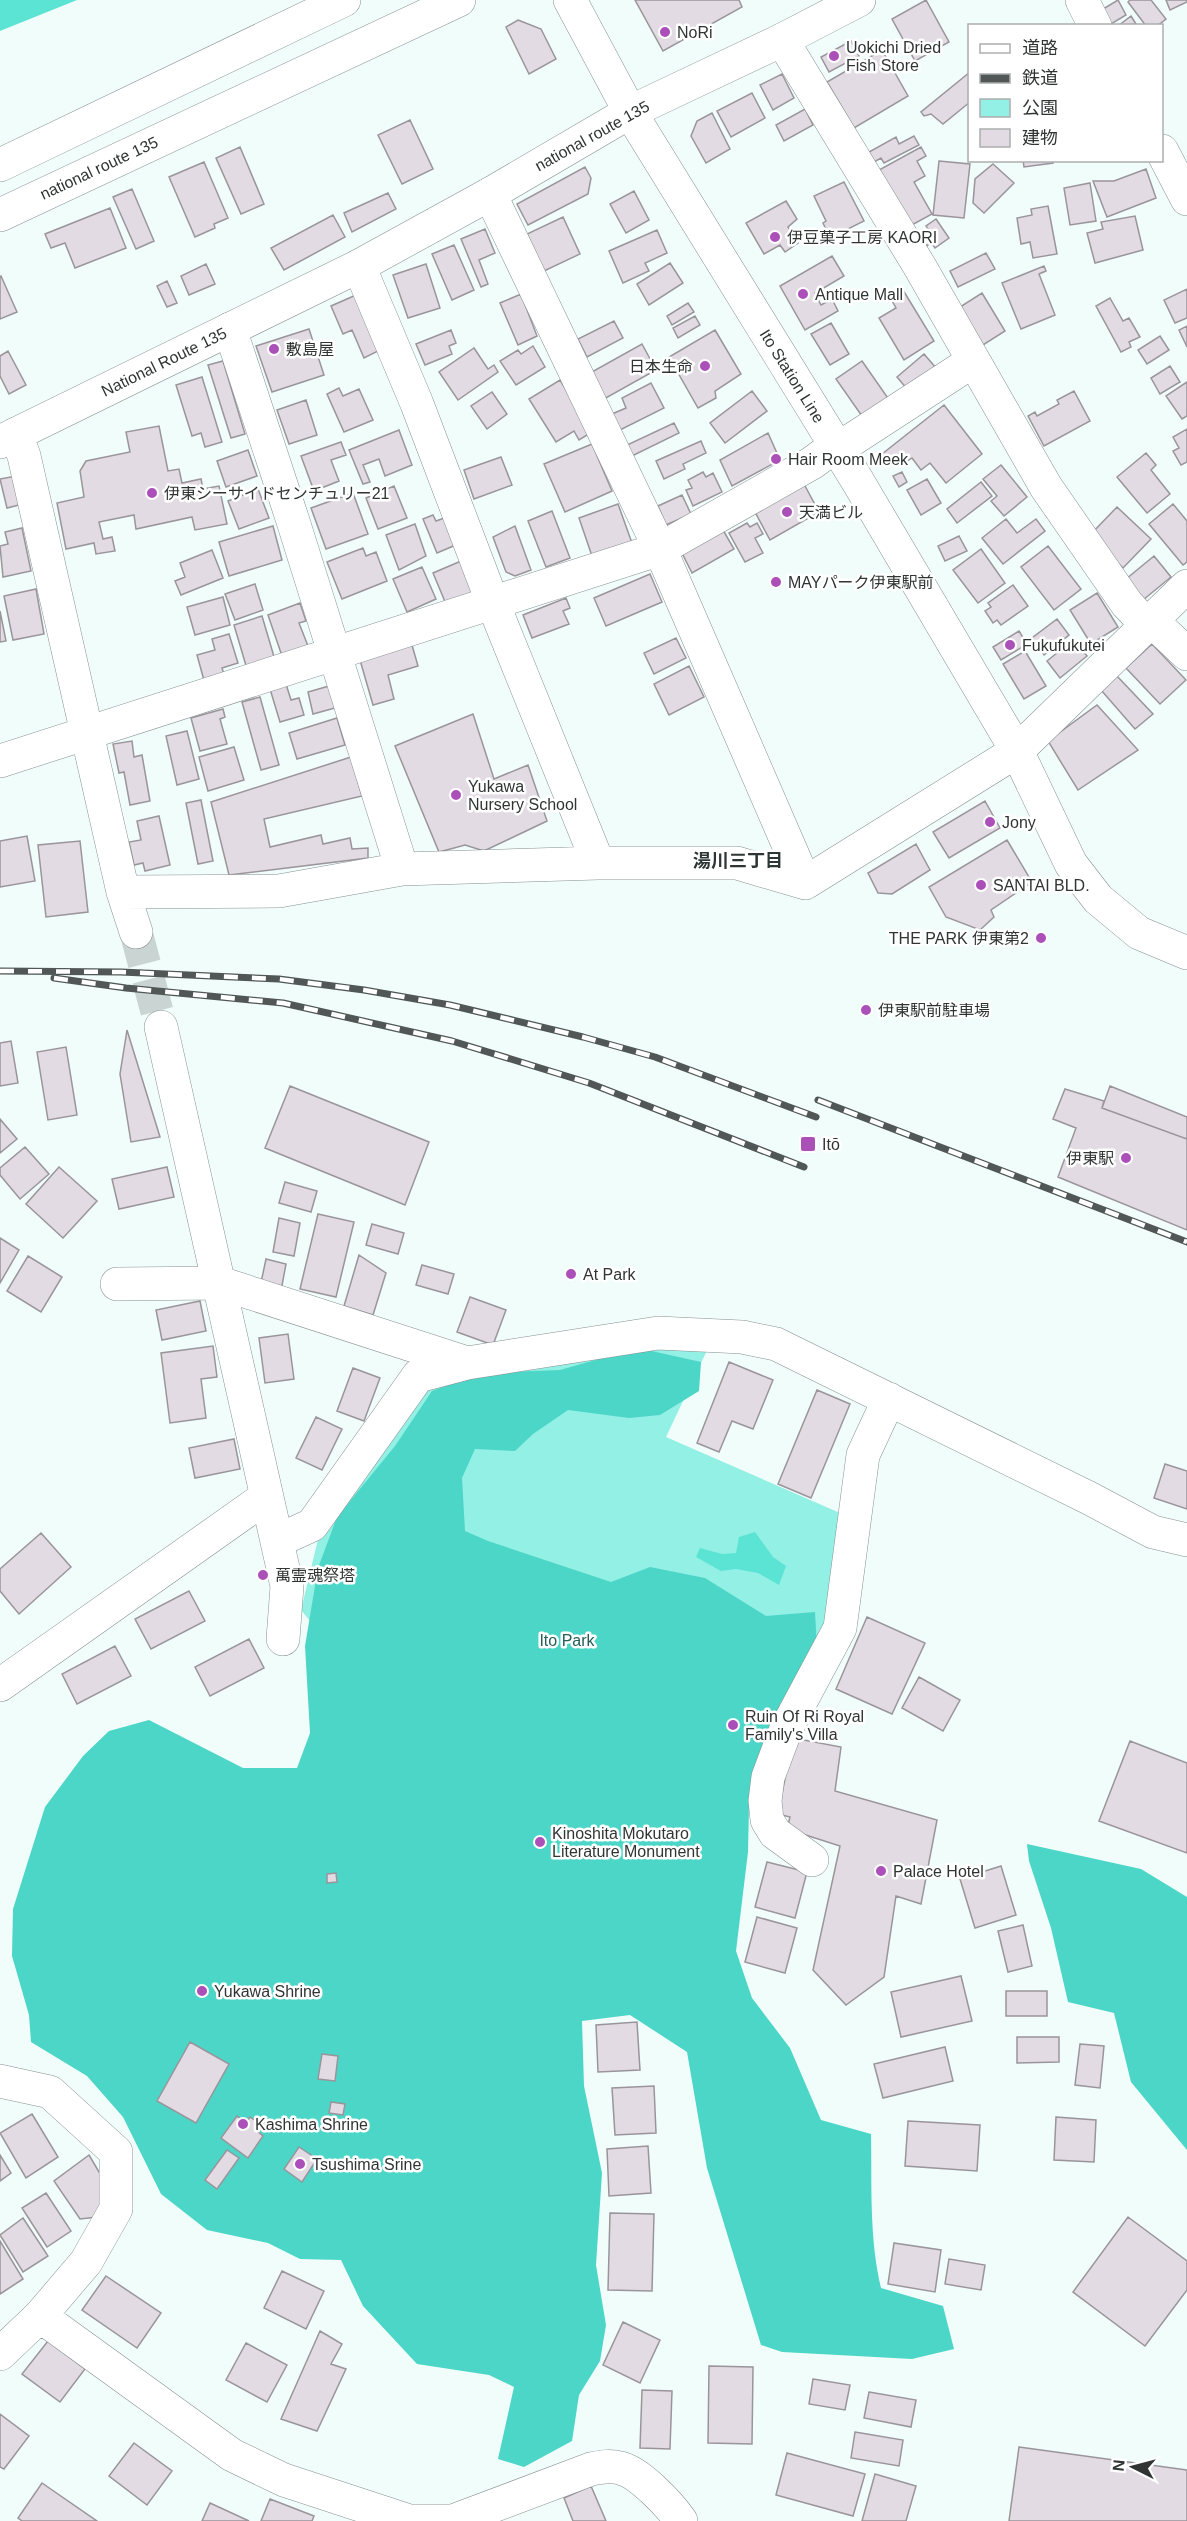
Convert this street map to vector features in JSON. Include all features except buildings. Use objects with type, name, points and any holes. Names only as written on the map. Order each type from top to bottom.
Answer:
[{"type":"main road","points":[[0,165],[344,0]]},
{"type":"main road","name":"national route 135","points":[[0,215],[459,0]]},
{"type":"main road","name":"Ito Station Line","points":[[570,0],[630,112],[835,446],[1017,751],[1071,864],[1098,899],[1139,933],[1187,954]]},
{"type":"main road","name":"national route 135","points":[[230,329],[359,266],[490,194],[630,112],[782,40],[859,0]]},
{"type":"main road","points":[[1082,0],[1094,24]]},
{"type":"main road","points":[[782,40],[914,257],[1047,487],[1128,604],[1187,654]]},
{"type":"main road","points":[[1163,155],[1187,199]]},
{"type":"main road","points":[[490,194],[660,549],[805,883]]},
{"type":"main road","points":[[359,266],[417,404],[492,601],[598,863]]},
{"type":"main road","points":[[230,329],[402,869]]},
{"type":"main road","name":"National Route 135","points":[[8,438],[230,329]]},
{"type":"main road","points":[[0,761],[87,735],[492,601],[660,549],[812,464],[835,446],[850,441],[973,361]]},
{"type":"main road","points":[[8,438],[24,456],[123,892],[136,932]]},
{"type":"main road","points":[[123,892],[279,891],[402,869],[598,863],[737,863],[805,883],[1017,751],[1148,621],[1187,586]]},
{"type":"main road","points":[[161,1026],[287,1586],[283,1639]]},
{"type":"main road","points":[[117,1284],[220,1283],[467,1363]]},
{"type":"main road","points":[[277,1541],[312,1525],[418,1376],[467,1363],[658,1333],[742,1337],[776,1344],[1089,1498],[1153,1532],[1187,1540]]},
{"type":"main road","points":[[812,1860],[775,1833],[767,1820],[765,1801],[768,1777],[786,1729],[840,1628],[863,1455],[889,1399]]},
{"type":"main road","points":[[0,1685],[266,1497]]},
{"type":"main road","points":[[0,2081],[50,2092],[116,2152],[116,2209],[86,2262],[40,2316],[0,2354]]},
{"type":"main road","points":[[40,2316],[232,2455],[284,2480],[409,2521],[453,2521],[591,2469],[606,2466],[623,2468],[647,2485],[673,2509],[681,2521]]},
{"type":"green space","name":"Ito Park","points":[[667,1343],[710,1344],[666,1437],[840,1513],[832,1629],[754,1766],[329,1644],[301,1610],[320,1531],[423,1388]]},
{"type":"green space","points":[[638,1348],[701,1362],[699,1391],[660,1415],[629,1418],[568,1410],[533,1434],[515,1451],[475,1449],[462,1478],[465,1531],[488,1541],[611,1582],[650,1567],[705,1578],[766,1616],[815,1612],[817,1649],[749,1807],[748,1852],[736,1951],[752,1998],[790,2048],[821,2120],[871,2134],[873,2230],[881,2288],[943,2306],[954,2349],[912,2359],[782,2352],[761,2345],[707,2168],[687,2052],[630,2015],[582,2021],[584,2086],[602,2173],[596,2265],[606,2325],[600,2361],[579,2395],[572,2441],[524,2467],[498,2459],[514,2387],[489,2375],[417,2364],[363,2306],[341,2260],[300,2259],[268,2243],[207,2230],[161,2194],[123,2117],[87,2076],[31,2042],[29,2015],[12,1956],[13,1909],[45,1807],[83,1756],[109,1731],[149,1720],[243,1768],[297,1768],[310,1733],[305,1646],[318,1568],[337,1517],[395,1446],[432,1391],[470,1377],[505,1372],[560,1370]]},
{"type":"green space","points":[[1027,1844],[1141,1869],[1187,1897],[1187,2150],[1131,2082],[1114,2013],[1068,2002],[1051,1928],[1029,1861]]},
{"type":"shaded area","points":[[0,0],[77,0],[0,31]]},
{"type":"shaded area","points":[[755,1532],[773,1557],[786,1566],[779,1585],[758,1573],[736,1569],[721,1571],[696,1557],[700,1548],[722,1554],[736,1553],[739,1537]]},
{"type":"tunnel","points":[[136,932],[161,1027]]},
{"type":"railway","points":[[0,971],[121,972],[279,979],[364,990],[450,1005],[655,1057],[816,1117]]},
{"type":"railway","points":[[54,978],[126,988],[283,1003],[452,1041],[589,1083],[804,1167]]},
{"type":"railway","points":[[818,1100],[1187,1242]]},
{"type":"place","name":"NoRi","points":[[665,32]]},
{"type":"place","name":"Uokichi Dried Fish Store","points":[[834,56]]},
{"type":"place","name":"伊豆菓子工房 KAORI","points":[[775,237]]},
{"type":"place","name":"Antique Mall","points":[[803,294]]},
{"type":"place","name":"敷島屋","points":[[274,349]]},
{"type":"place","name":"日本生命","points":[[705,366]]},
{"type":"place","name":"Hair Room Meek","points":[[776,459]]},
{"type":"place","name":"伊東シーサイドセンチュリー21","points":[[152,493]]},
{"type":"place","name":"天満ビル","points":[[787,512]]},
{"type":"place","name":"MAYパーク伊東駅前","points":[[776,582]]},
{"type":"place","name":"Fukufukutei","points":[[1010,645]]},
{"type":"place","name":"Yukawa Nursery School","points":[[456,795]]},
{"type":"place","name":"Jony","points":[[990,822]]},
{"type":"place","name":"SANTAI BLD.","points":[[981,885]]},
{"type":"place","name":"THE PARK 伊東第2","points":[[1041,938]]},
{"type":"place","name":"伊東駅前駐車場","points":[[866,1010]]},
{"type":"place","name":"Itō","points":[[808,1144]]},
{"type":"place","name":"伊東駅","points":[[1126,1158]]},
{"type":"place","name":"At Park","points":[[571,1274]]},
{"type":"place","name":"萬霊魂祭塔","points":[[263,1575]]},
{"type":"place","name":"Ruin Of Ri Royal Family's Villa","points":[[733,1725]]},
{"type":"place","name":"Kinoshita Mokutaro Literature Monument","points":[[540,1842]]},
{"type":"place","name":"Palace Hotel","points":[[881,1871]]},
{"type":"place","name":"Yukawa Shrine","points":[[202,1991]]},
{"type":"place","name":"Kashima Shrine","points":[[243,2124]]},
{"type":"place","name":"Tsushima Srine","points":[[300,2164]]},
{"type":"district","name":"湯川三丁目","points":[[738,861]]}]
